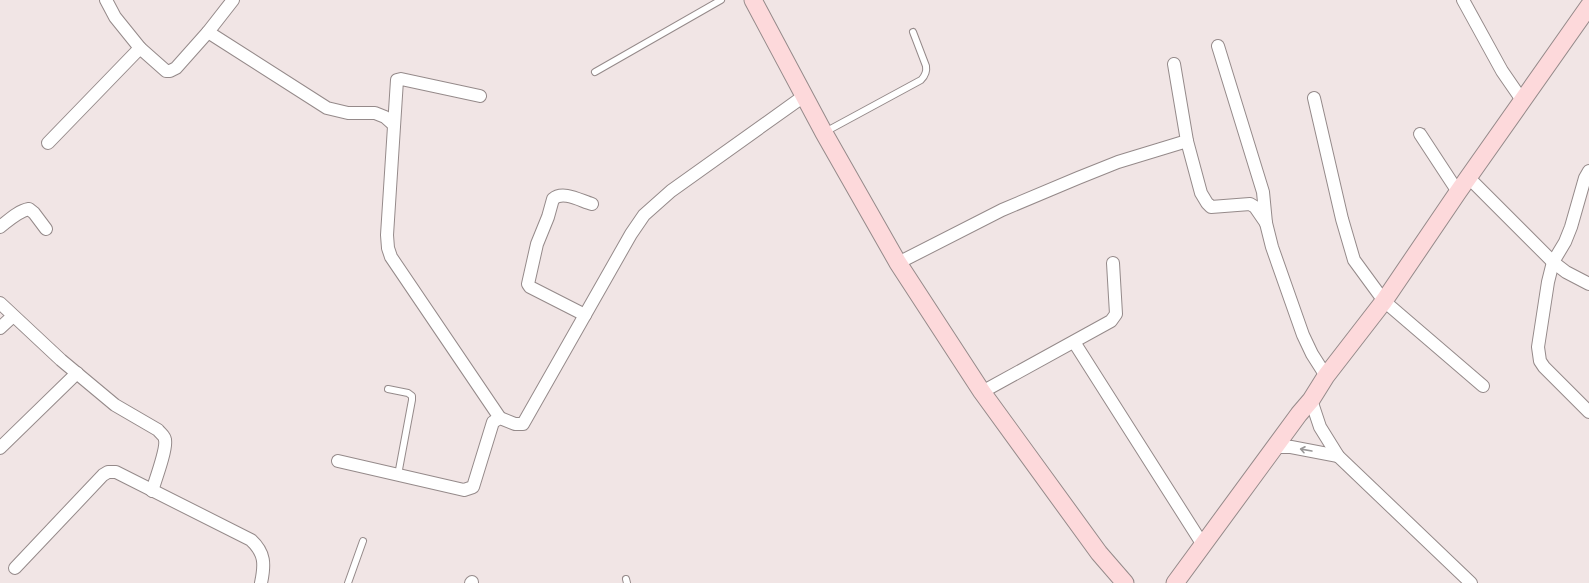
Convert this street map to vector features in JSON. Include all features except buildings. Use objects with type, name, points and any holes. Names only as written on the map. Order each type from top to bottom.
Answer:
[{"type":"street","points":[[106,0],[115,17],[140,48],[166,71],[176,68],[208,32],[233,0]]},
{"type":"street","points":[[753,0],[824,133],[898,263],[982,392],[1099,553],[1125,583]]},
{"type":"street","points":[[1463,0],[1502,71],[1522,100]]},
{"type":"street","points":[[1176,583],[1311,400],[1326,376],[1384,301],[1458,192],[1470,178],[1522,100],[1589,6]]},
{"type":"street","points":[[208,32],[327,108],[348,113],[375,113],[385,117],[394,125]]},
{"type":"street","points":[[1218,46],[1263,192],[1266,222],[1272,247],[1303,335],[1312,354],[1326,376]]},
{"type":"street","points":[[48,143],[140,48]]},
{"type":"street","points":[[1174,64],[1187,141],[1200,193],[1211,207],[1250,204],[1255,207],[1266,222]]},
{"type":"street","points":[[480,96],[401,79],[397,80],[388,248],[391,257],[500,418],[515,424],[523,424],[631,234],[644,215],[671,191],[804,96]]},
{"type":"street","points":[[1314,98],[1350,252],[1359,269],[1384,301],[1483,386]]},
{"type":"street","points":[[1420,134],[1458,192]]},
{"type":"street","points":[[898,263],[1002,210],[1071,180],[1118,162],[1187,141]]},
{"type":"street","points":[[1589,171],[1585,178],[1571,228],[1565,242],[1553,262],[1544,301],[1538,347],[1538,356],[1544,367],[1589,412]]},
{"type":"street","points":[[1470,178],[1553,262],[1566,272],[1589,284]]},
{"type":"street","points":[[585,315],[530,287],[528,284],[537,244],[548,217],[553,199],[559,195],[592,204]]},
{"type":"street","points":[[0,227],[24,210],[29,209],[34,213],[46,229]]},
{"type":"street","points":[[982,392],[1111,320],[1116,314],[1113,263]]},
{"type":"street","points":[[0,303],[77,373],[115,405],[158,430],[163,435],[165,441],[160,467],[152,490]]},
{"type":"street","points":[[0,328],[13,316]]},
{"type":"street","points":[[1074,342],[1203,545]]},
{"type":"street","points":[[0,448],[77,373]]},
{"type":"street","points":[[1311,400],[1320,427],[1338,456],[1471,583]]},
{"type":"street","points":[[338,462],[464,490],[473,487],[493,422],[500,418]]},
{"type":"street","points":[[1275,447],[1292,447],[1338,456]]},
{"type":"street","points":[[15,568],[103,475],[108,472],[116,472],[251,540],[257,546],[263,560],[264,568],[261,583]]},
{"type":"lane","points":[[595,72],[722,0]]},
{"type":"lane","points":[[824,133],[921,80],[925,76],[927,71],[926,66],[913,32]]},
{"type":"lane","points":[[388,389],[408,393],[412,396],[398,475]]},
{"type":"lane","points":[[348,583],[363,541]]}]
